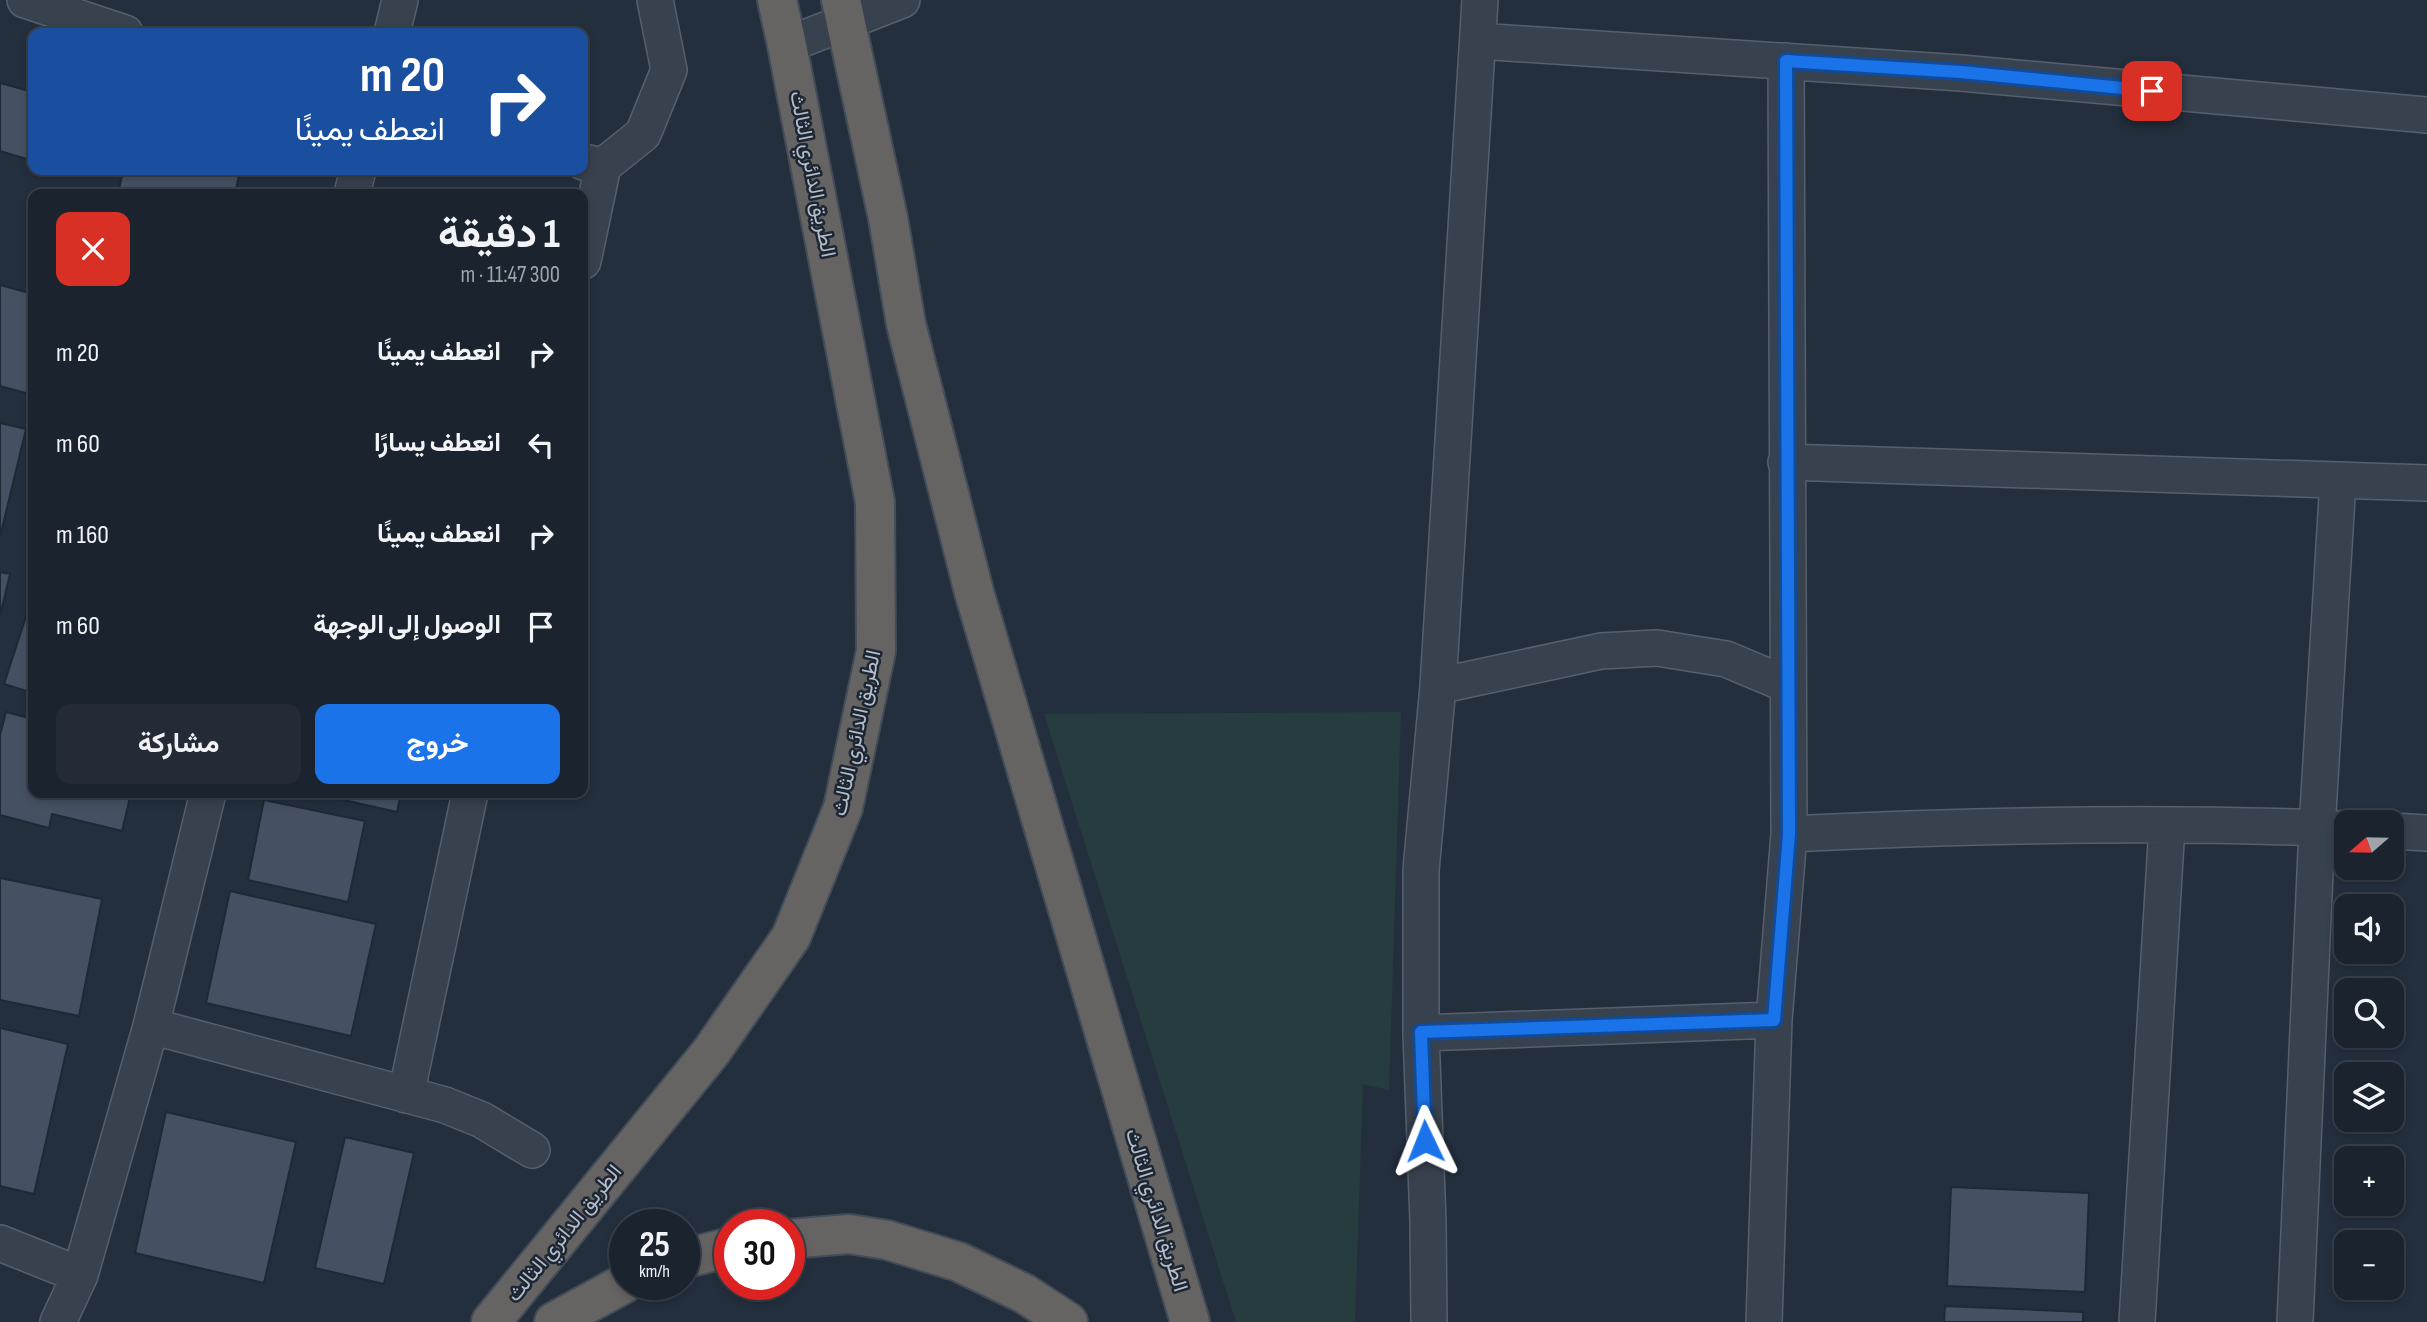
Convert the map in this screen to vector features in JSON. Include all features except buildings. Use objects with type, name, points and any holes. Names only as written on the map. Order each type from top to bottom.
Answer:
[{"type":"highway","name":"الطريق الدائري الثالث","points":[[491,1322],[711,1052],[791,937],[842,808],[876,652],[875,502],[788,45],[777,0]]},
{"type":"highway","name":"الطريق الدائري الثالث","points":[[843,11],[888,218],[906,324],[974,592],[1190,1322]]},
{"type":"highway","points":[[805,1238],[849,1234],[887,1240],[959,1262],[1025,1294],[1068,1322]]},
{"type":"highway","points":[[554,1322],[609,1292]]},
{"type":"street","points":[[25,0],[110,28]]},
{"type":"street","points":[[393,28],[400,0]]},
{"type":"street","points":[[588,212],[593,164],[643,134],[669,70],[655,0]]},
{"type":"street","points":[[788,45],[843,11],[902,0]]},
{"type":"street","points":[[1429,1322],[1429,1222],[1421,1032],[1422,870],[1438,686],[1480,0]]},
{"type":"street","points":[[1478,41],[1961,72],[2427,116]]},
{"type":"street","points":[[1764,1322],[1774,1020],[1789,834],[1786,61]]},
{"type":"street","points":[[1786,462],[2427,483]]},
{"type":"street","points":[[2295,1322],[2332,829],[2338,480]]},
{"type":"street","points":[[1438,686],[1601,651],[1657,648],[1726,659],[1788,685]]},
{"type":"street","points":[[58,1322],[80,1275],[151,1026],[207,798]]},
{"type":"street","points":[[406,1095],[469,798]]},
{"type":"street","points":[[1789,834],[1973,826],[2332,829]]},
{"type":"street","points":[[2137,1322],[2167,826]]},
{"type":"street","points":[[2404,832],[2427,833]]},
{"type":"street","points":[[1421,1032],[1774,1020]]},
{"type":"street","points":[[151,1026],[445,1105],[508,1133],[531,1150]]},
{"type":"street","points":[[0,1243],[80,1275]]},
{"type":"green space","points":[[1401,712],[1389,1090],[1363,1084],[1355,1322],[1236,1322],[1044,714]]},
{"type":"route","points":[[1425,1141],[1421,1032],[1774,1020],[1789,834],[1786,61],[1961,72],[2152,91]]}]
